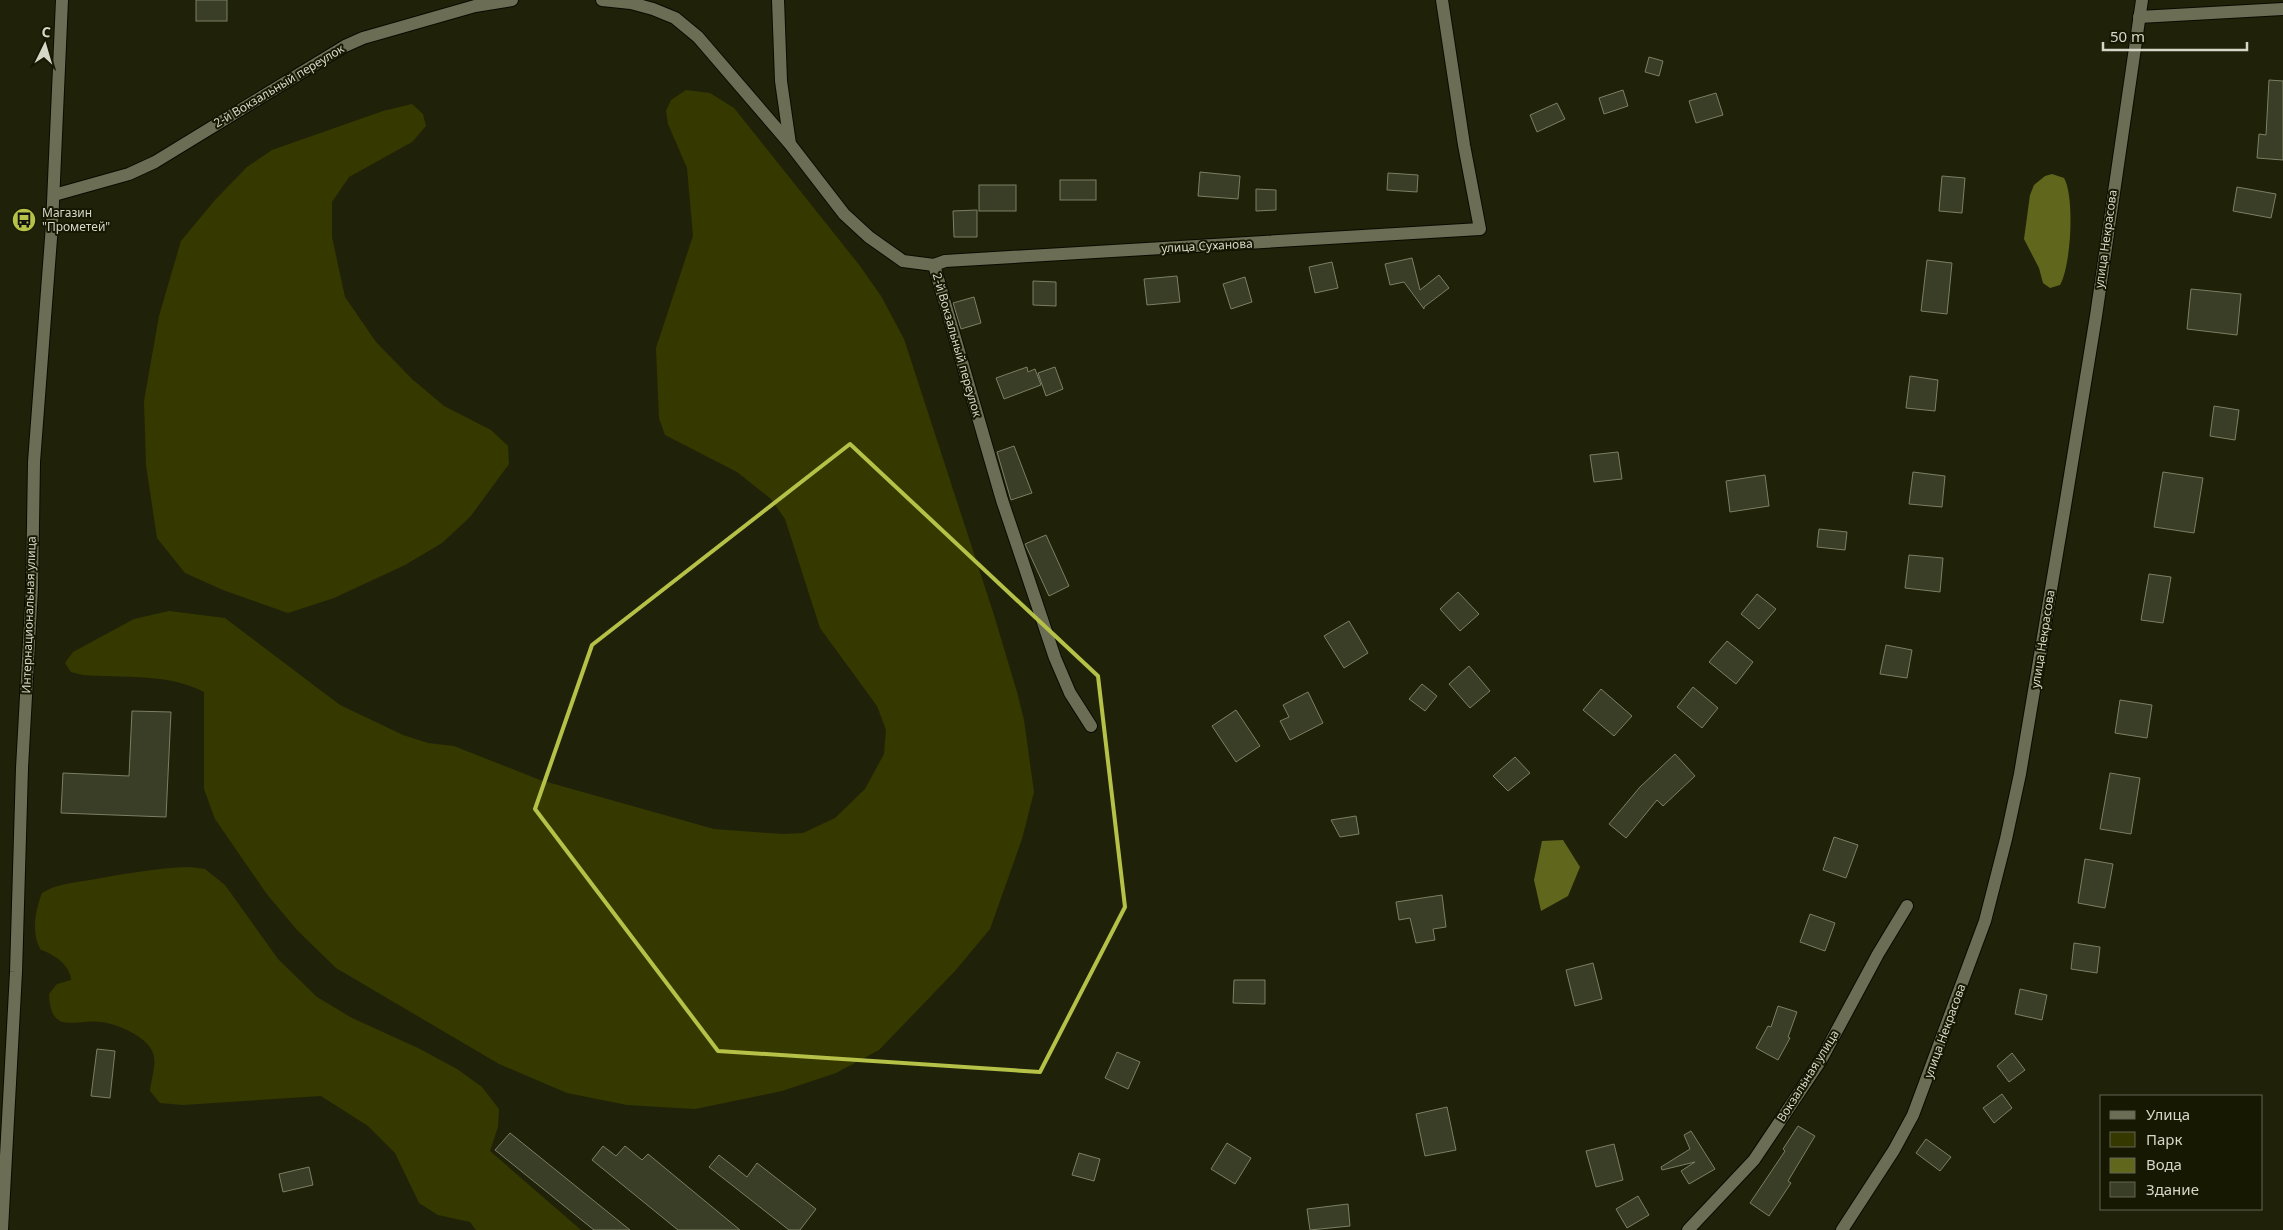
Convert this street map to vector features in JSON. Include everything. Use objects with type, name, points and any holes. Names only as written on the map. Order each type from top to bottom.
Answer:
[{"type":"street","name":"Интернациональная улица","points":[[2,1230],[16,972],[22,768],[32,588],[34,462],[54,195],[62,0]]},
{"type":"street","name":"2-й Вокзальный переулок","points":[[54,195],[129,174],[155,162],[362,38],[475,6],[512,0]]},
{"type":"street","name":"2-й Вокзальный переулок","points":[[602,0],[631,3],[675,18],[698,37],[790,144],[844,214],[869,237],[903,261],[934,265],[1002,500],[1055,658],[1070,693],[1091,726]]},
{"type":"street","points":[[778,0],[781,81],[790,144]]},
{"type":"street","name":"улица Суханова","points":[[934,265],[945,261],[1480,229],[1464,145],[1442,0]]},
{"type":"street","name":"улица Некрасова","points":[[1842,1230],[1894,1150],[1913,1115],[1985,921],[2006,839],[2020,774],[2096,316],[2142,0]]},
{"type":"street","points":[[2139,17],[2283,9]]},
{"type":"street","name":"Вокзальная улица","points":[[1688,1230],[1754,1160],[1821,1060],[1878,954],[1907,906]]},
{"type":"highlighted area","points":[[850,444],[1098,676],[1125,907],[1040,1072],[718,1051],[535,809],[592,645]]},
{"type":"green space","points":[[686,90],[710,93],[734,108],[860,266],[881,296],[904,339],[994,615],[1017,692],[1024,720],[1034,792],[1022,839],[990,929],[955,971],[879,1050],[836,1073],[782,1091],[695,1109],[627,1105],[567,1093],[499,1064],[336,968],[297,930],[266,893],[215,819],[204,789],[204,692],[190,686],[160,679],[83,675],[71,672],[65,663],[73,652],[134,619],[169,611],[225,618],[340,705],[403,735],[428,743],[454,746],[540,780],[714,829],[782,834],[803,833],[835,818],[865,789],[884,754],[886,730],[877,706],[820,628],[785,519],[771,499],[737,472],[665,435],[659,418],[656,348],[693,236],[687,168],[668,124],[666,111],[671,100]]},
{"type":"green space","points":[[412,104],[423,114],[426,126],[412,142],[349,177],[332,202],[332,237],[345,297],[376,342],[412,379],[444,406],[491,430],[508,446],[509,464],[470,517],[442,543],[405,565],[334,598],[288,613],[223,590],[185,573],[157,538],[146,465],[144,401],[159,316],[181,241],[215,200],[247,167],[272,150],[383,111]]},
{"type":"green space","points":[[190,867],[205,869],[225,885],[278,959],[317,997],[352,1018],[418,1048],[457,1069],[482,1087],[499,1109],[498,1127],[490,1151],[581,1230],[476,1230],[470,1222],[438,1215],[419,1203],[395,1153],[368,1126],[321,1096],[183,1105],[160,1103],[150,1091],[154,1057],[145,1041],[123,1028],[108,1023],[92,1021],[66,1023],[54,1016],[49,994],[57,984],[71,980],[65,965],[51,954],[41,950],[38,944],[35,922],[37,907],[42,893],[71,883],[140,872]]},
{"type":"water","points":[[2052,174],[2064,178],[2067,187],[2070,200],[2070,232],[2064,276],[2060,285],[2050,288],[2043,283],[2039,268],[2024,239],[2030,195],[2034,185],[2045,176]]},
{"type":"water","points":[[1563,840],[1580,867],[1568,896],[1541,911],[1534,880],[1542,841]]},
{"type":"building","points":[[196,0],[227,0],[227,21],[196,21]]},
{"type":"building","points":[[1649,57],[1663,61],[1659,76],[1645,72]]},
{"type":"building","points":[[2269,80],[2283,81],[2283,160],[2257,158],[2259,134],[2266,135]]},
{"type":"building","points":[[1623,90],[1628,106],[1604,114],[1599,98]]},
{"type":"building","points":[[1716,93],[1723,115],[1696,123],[1689,101]]},
{"type":"building","points":[[1557,103],[1565,119],[1537,132],[1530,115]]},
{"type":"building","points":[[1200,172],[1240,176],[1238,199],[1198,196]]},
{"type":"building","points":[[1388,173],[1418,175],[1417,192],[1387,190]]},
{"type":"building","points":[[1942,176],[1965,178],[1962,213],[1939,211]]},
{"type":"building","points":[[1060,180],[1096,180],[1096,200],[1060,200]]},
{"type":"building","points":[[979,185],[1016,185],[1016,211],[979,211]]},
{"type":"building","points":[[2237,187],[2276,194],[2271,218],[2233,211]]},
{"type":"building","points":[[1256,189],[1276,190],[1276,210],[1256,211]]},
{"type":"building","points":[[977,210],[977,237],[954,237],[953,211]]},
{"type":"building","points":[[1412,258],[1420,290],[1439,275],[1449,288],[1424,307],[1424,309],[1404,282],[1390,285],[1385,264]]},
{"type":"building","points":[[1927,260],[1952,263],[1947,314],[1921,311]]},
{"type":"building","points":[[1332,262],[1338,288],[1315,293],[1309,267]]},
{"type":"building","points":[[1177,276],[1180,302],[1147,305],[1144,279]]},
{"type":"building","points":[[1245,277],[1252,302],[1231,309],[1223,284]]},
{"type":"building","points":[[1033,281],[1056,282],[1056,306],[1033,305]]},
{"type":"building","points":[[2191,289],[2241,294],[2237,335],[2187,329]]},
{"type":"building","points":[[974,297],[981,323],[961,329],[953,303]]},
{"type":"building","points":[[1027,367],[1028,372],[1035,369],[1041,385],[1004,399],[996,378]]},
{"type":"building","points":[[1055,367],[1063,389],[1046,396],[1038,373]]},
{"type":"building","points":[[1910,376],[1938,380],[1935,411],[1906,408]]},
{"type":"building","points":[[2214,406],[2239,410],[2235,440],[2210,436]]},
{"type":"building","points":[[1014,446],[1032,493],[1011,500],[997,452]]},
{"type":"building","points":[[1618,452],[1622,479],[1594,482],[1590,455]]},
{"type":"building","points":[[1913,472],[1945,476],[1942,507],[1909,504]]},
{"type":"building","points":[[2163,472],[2203,478],[2194,533],[2154,527]]},
{"type":"building","points":[[1765,475],[1769,506],[1730,512],[1726,481]]},
{"type":"building","points":[[1819,529],[1847,532],[1845,550],[1817,547]]},
{"type":"building","points":[[1046,535],[1069,586],[1049,596],[1025,544]]},
{"type":"building","points":[[1909,555],[1943,558],[1940,592],[1905,588]]},
{"type":"building","points":[[2149,574],[2171,577],[2163,623],[2141,620]]},
{"type":"building","points":[[1458,592],[1479,614],[1460,631],[1440,609]]},
{"type":"building","points":[[1757,594],[1776,609],[1759,629],[1741,614]]},
{"type":"building","points":[[1349,621],[1368,653],[1344,668],[1324,636]]},
{"type":"building","points":[[1727,641],[1753,662],[1736,684],[1709,662]]},
{"type":"building","points":[[1886,645],[1912,650],[1907,678],[1880,674]]},
{"type":"building","points":[[1469,666],[1490,691],[1470,708],[1449,684]]},
{"type":"building","points":[[1422,684],[1437,696],[1425,711],[1409,699]]},
{"type":"building","points":[[1693,687],[1718,708],[1702,728],[1677,707]]},
{"type":"building","points":[[1601,689],[1632,716],[1614,736],[1583,710]]},
{"type":"building","points":[[1308,692],[1323,723],[1290,740],[1280,721],[1289,717],[1283,705]]},
{"type":"building","points":[[2120,700],[2152,705],[2147,738],[2115,733]]},
{"type":"building","points":[[1236,710],[1260,746],[1236,762],[1212,726]]},
{"type":"building","points":[[132,711],[171,712],[166,817],[61,813],[63,773],[129,776]]},
{"type":"building","points":[[1675,754],[1695,776],[1663,806],[1657,800],[1626,838],[1609,824],[1640,787]]},
{"type":"building","points":[[1515,757],[1530,773],[1508,791],[1493,776]]},
{"type":"building","points":[[2110,773],[2140,778],[2131,834],[2100,829]]},
{"type":"building","points":[[1356,816],[1359,834],[1340,837],[1331,820]]},
{"type":"building","points":[[1834,837],[1858,845],[1846,878],[1823,870]]},
{"type":"building","points":[[2085,859],[2113,864],[2105,908],[2078,903]]},
{"type":"building","points":[[1442,895],[1446,927],[1433,929],[1435,940],[1416,943],[1410,918],[1399,920],[1396,902]]},
{"type":"building","points":[[1810,914],[1835,923],[1825,951],[1800,942]]},
{"type":"building","points":[[2074,943],[2100,947],[2097,973],[2071,969]]},
{"type":"building","points":[[1593,963],[1602,999],[1575,1006],[1566,970]]},
{"type":"building","points":[[1234,980],[1265,980],[1265,1004],[1233,1003]]},
{"type":"building","points":[[2020,989],[2047,995],[2042,1020],[2015,1014]]},
{"type":"building","points":[[1778,1006],[1797,1012],[1788,1037],[1790,1038],[1778,1060],[1756,1048],[1768,1026],[1771,1027]]},
{"type":"building","points":[[97,1049],[115,1051],[110,1098],[91,1096]]},
{"type":"building","points":[[1117,1052],[1140,1062],[1128,1089],[1105,1078]]},
{"type":"building","points":[[2012,1053],[2025,1070],[2009,1082],[1997,1066]]},
{"type":"building","points":[[2002,1094],[2012,1108],[1994,1123],[1983,1108]]},
{"type":"building","points":[[1447,1107],[1456,1150],[1425,1156],[1416,1114]]},
{"type":"building","points":[[1798,1126],[1815,1136],[1788,1181],[1791,1183],[1769,1216],[1750,1203],[1785,1151],[1783,1149]]},
{"type":"building","points":[[1691,1131],[1715,1169],[1689,1184],[1681,1171],[1695,1162],[1662,1170],[1661,1167],[1690,1149],[1684,1135]]},
{"type":"building","points":[[510,1133],[630,1230],[594,1230],[495,1150]]},
{"type":"building","points":[[1926,1139],[1951,1157],[1940,1171],[1916,1153]]},
{"type":"building","points":[[1227,1143],[1251,1158],[1235,1184],[1211,1169]]},
{"type":"building","points":[[1614,1144],[1623,1180],[1596,1187],[1586,1151]]},
{"type":"building","points":[[603,1146],[616,1156],[625,1146],[642,1160],[648,1154],[740,1230],[678,1230],[592,1160]]},
{"type":"building","points":[[1079,1153],[1100,1159],[1094,1181],[1072,1175]]},
{"type":"building","points":[[719,1155],[747,1177],[757,1163],[816,1209],[800,1230],[789,1230],[709,1167]]},
{"type":"building","points":[[309,1167],[313,1185],[283,1192],[279,1174]]},
{"type":"building","points":[[1638,1196],[1649,1215],[1627,1228],[1616,1209]]},
{"type":"building","points":[[1348,1204],[1350,1226],[1310,1230],[1307,1209]]},
{"type":"place","name":"Магазин \"Прометей\"","points":[[24,220]]}]
